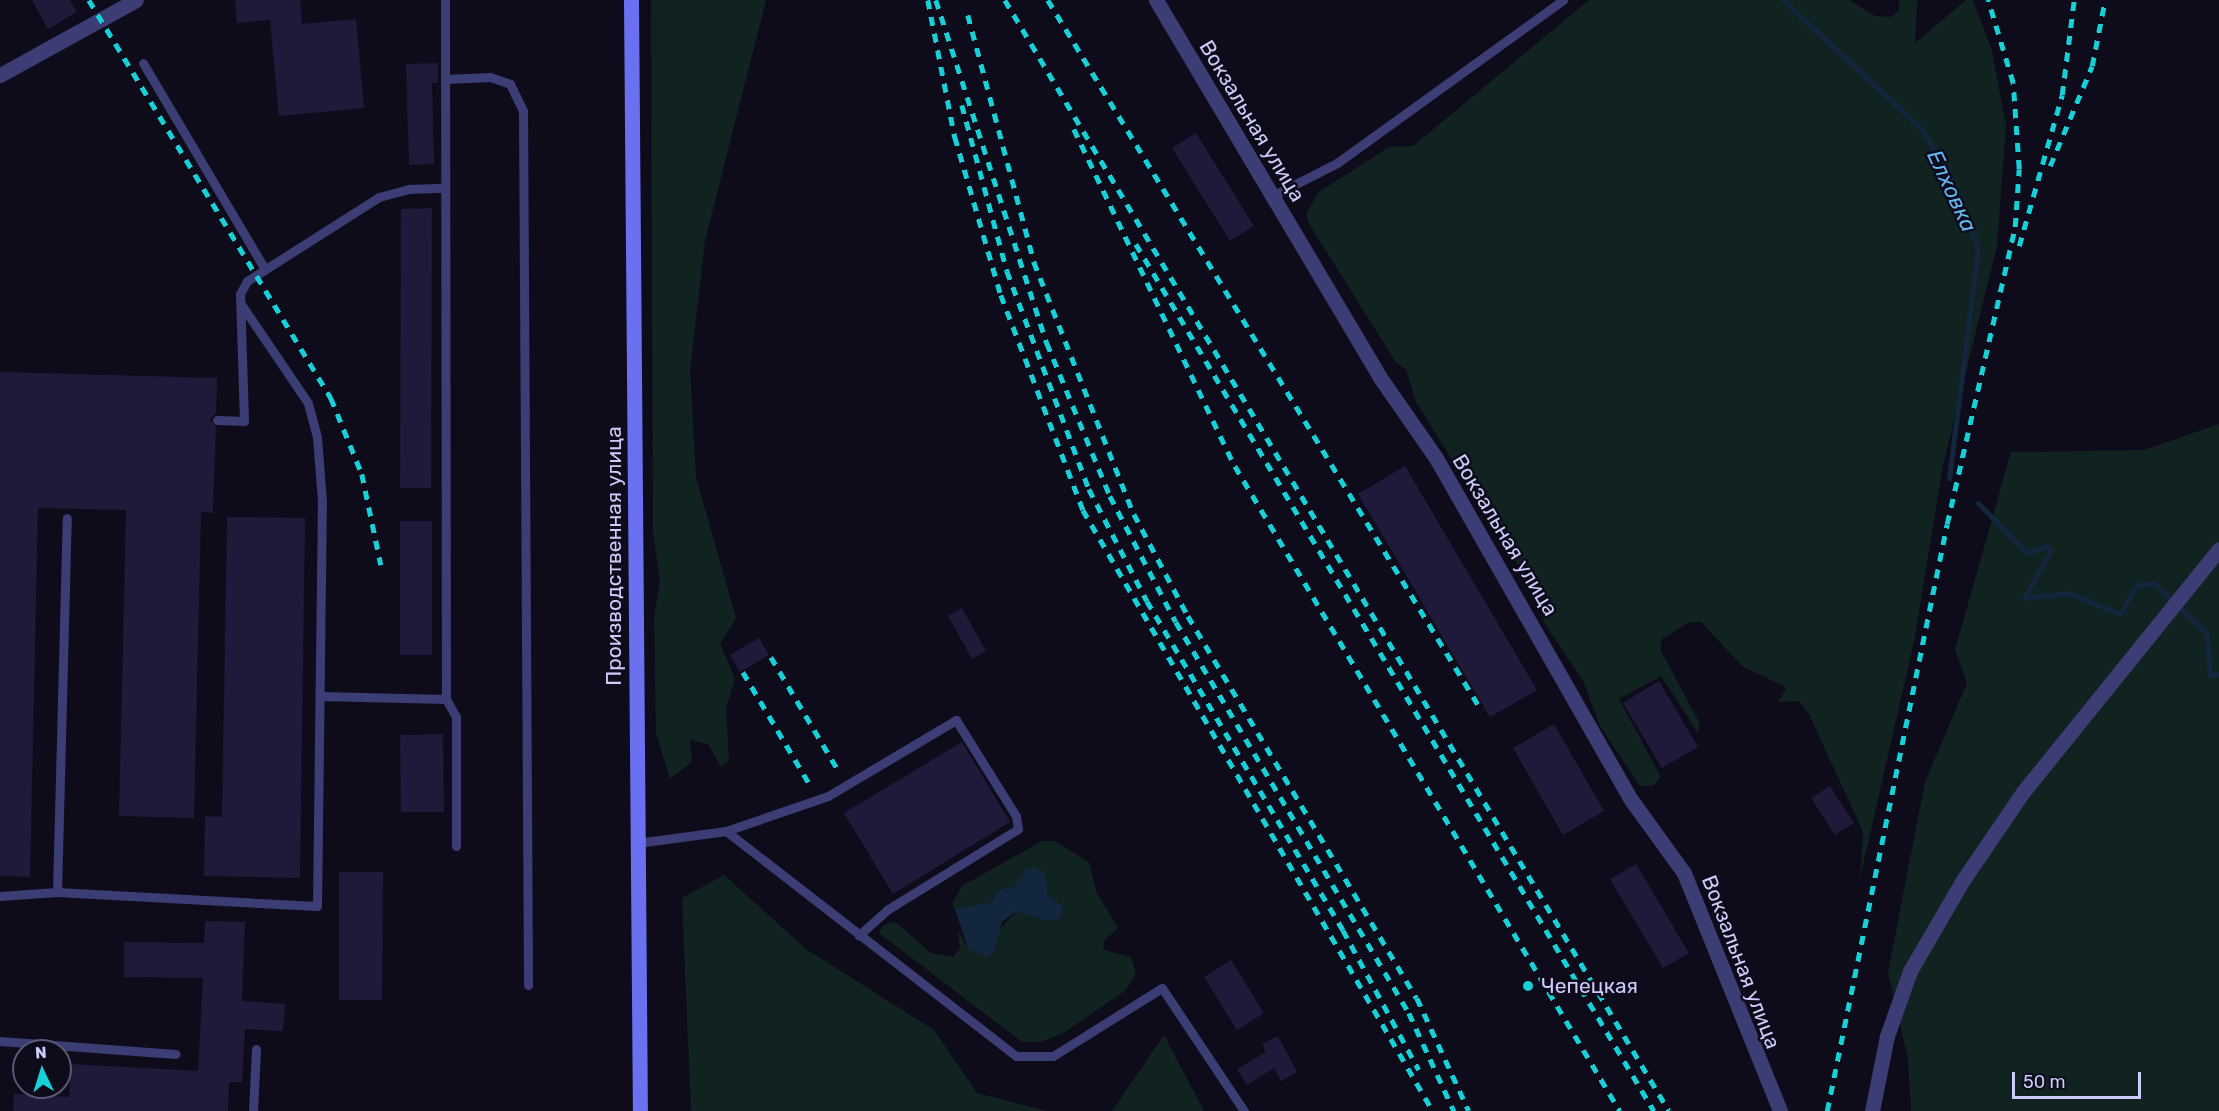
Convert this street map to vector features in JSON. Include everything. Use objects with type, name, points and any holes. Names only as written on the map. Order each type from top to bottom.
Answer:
[{"type":"main road","name":"Производственная улица","points":[[632,0],[640,1111]]},
{"type":"street","points":[[0,75],[136,0]]},
{"type":"street","name":"Вокзальная улица","points":[[1156,0],[1555,660],[1632,801],[1684,873],[1780,1111]]},
{"type":"street","points":[[1872,1111],[1887,1036],[1910,971],[1935,926],[2023,792],[2170,614],[2219,549]]},
{"type":"lane","points":[[445,0],[446,79],[443,188],[446,699],[456,717],[456,846]]},
{"type":"lane","points":[[1274,195],[1385,131],[1563,0]]},
{"type":"lane","points":[[143,63],[264,268]]},
{"type":"lane","points":[[446,79],[490,77],[510,84],[523,111],[528,985]]},
{"type":"lane","points":[[217,420],[244,421],[242,286],[264,268],[379,198],[408,189],[443,188]]},
{"type":"lane","points":[[0,896],[57,892],[317,906],[322,501],[317,437],[308,403],[241,303]]},
{"type":"lane","points":[[57,892],[67,518]]},
{"type":"lane","points":[[320,696],[446,699]]},
{"type":"lane","points":[[637,843],[726,831],[839,792],[956,720],[1016,816],[1018,829],[887,910],[859,935]]},
{"type":"lane","points":[[726,831],[1008,1051],[1027,1058],[1064,1051],[1162,988],[1244,1111]]},
{"type":"lane","points":[[0,1041],[177,1054]]},
{"type":"lane","points":[[253,1111],[256,1049]]},
{"type":"green space","points":[[651,0],[766,0],[705,241],[690,371],[696,477],[736,618],[720,644],[735,678],[726,709],[729,760],[721,767],[708,744],[690,740],[692,762],[670,779],[656,733],[654,618],[660,581],[653,532]]},
{"type":"green space","points":[[1589,0],[1849,0],[1875,16],[1891,17],[1899,10],[1899,0],[1917,0],[1915,43],[1966,0],[1973,0],[1992,51],[2006,126],[1997,246],[1943,465],[1915,637],[1860,878],[1863,832],[1809,714],[1799,701],[1778,702],[1787,688],[1742,666],[1701,622],[1690,622],[1662,639],[1660,649],[1700,724],[1698,733],[1661,676],[1619,699],[1661,777],[1653,786],[1640,786],[1600,726],[1583,681],[1545,624],[1530,584],[1416,402],[1406,370],[1395,361],[1309,224],[1306,213],[1319,192],[1389,147],[1413,146]]},
{"type":"green space","points":[[2219,424],[2219,1111],[1911,1111],[1908,1059],[1888,972],[1925,782],[1967,683],[1955,650],[2011,452],[2144,450]]},
{"type":"green space","points":[[1042,841],[1054,841],[1089,862],[1096,891],[1118,928],[1103,942],[1104,950],[1131,957],[1136,974],[1126,990],[1065,1032],[1041,1042],[1022,1042],[879,933],[883,925],[895,922],[931,953],[953,957],[960,948],[958,931],[968,948],[1001,928],[1016,911],[1061,918],[1063,906],[1048,895],[1045,878],[1024,874],[1015,886],[1000,890],[992,902],[955,909],[952,904],[962,886]]},
{"type":"green space","points":[[724,875],[806,949],[934,1030],[977,1093],[1047,1111],[691,1111],[682,898]]},
{"type":"green space","points":[[1164,1035],[1204,1111],[1112,1111]]},
{"type":"water","points":[[1035,867],[1045,873],[1048,895],[1063,906],[1061,918],[1048,921],[1016,911],[1002,922],[994,952],[987,957],[968,948],[955,909],[992,902],[999,890],[1015,886],[1025,870]]},
{"type":"building","points":[[32,0],[70,0],[77,12],[48,29]]},
{"type":"building","points":[[235,0],[300,0],[302,24],[356,19],[364,108],[279,116],[270,20],[237,23]]},
{"type":"building","points":[[438,63],[438,83],[432,83],[434,164],[409,165],[406,64]]},
{"type":"building","points":[[1196,133],[1254,226],[1230,241],[1172,148]]},
{"type":"building","points":[[432,208],[431,488],[400,488],[401,209]]},
{"type":"building","points":[[0,372],[217,378],[216,413],[210,420],[216,426],[213,513],[201,512],[194,818],[119,816],[126,510],[38,508],[30,877],[0,876]]},
{"type":"building","points":[[1405,466],[1537,690],[1490,717],[1358,494]]},
{"type":"building","points":[[227,517],[305,518],[300,878],[204,876],[205,816],[222,817]]},
{"type":"building","points":[[400,521],[432,521],[432,655],[400,655]]},
{"type":"building","points":[[962,608],[986,651],[972,659],[948,616]]},
{"type":"building","points":[[759,638],[769,655],[740,672],[730,655]]},
{"type":"building","points":[[1659,681],[1698,747],[1662,768],[1623,703]]},
{"type":"building","points":[[1554,724],[1604,811],[1563,835],[1513,748]]},
{"type":"building","points":[[443,734],[444,812],[401,812],[400,735]]},
{"type":"building","points":[[962,742],[1010,822],[893,894],[844,813]]},
{"type":"building","points":[[1830,786],[1854,823],[1835,835],[1811,798]]},
{"type":"building","points":[[1636,864],[1689,953],[1663,968],[1610,879]]},
{"type":"building","points":[[339,872],[383,872],[382,1000],[339,1000]]},
{"type":"building","points":[[205,921],[245,922],[242,1001],[285,1004],[283,1031],[245,1029],[242,1082],[229,1082],[228,1111],[13,1111],[14,1099],[72,1099],[72,1064],[198,1071],[203,978],[124,977],[124,942],[204,943]]},
{"type":"building","points":[[1231,960],[1264,1013],[1237,1030],[1204,977]]},
{"type":"building","points":[[1278,1036],[1297,1072],[1281,1081],[1274,1068],[1247,1085],[1237,1069],[1266,1052],[1262,1044]]},
{"type":"waterway","name":"Елховка","points":[[1783,0],[1922,129],[1954,185],[1978,249],[1949,478]]},
{"type":"waterway","name":"Елховка","points":[[1978,503],[2027,553],[2046,546],[2051,550],[2024,598],[2069,593],[2120,614],[2137,585],[2154,583],[2207,634],[2210,676],[2219,674]]},
{"type":"railway","points":[[89,0],[331,398],[362,474],[381,565]]},
{"type":"railway","points":[[928,0],[955,137],[1001,295],[1083,510],[1433,1111]]},
{"type":"railway","points":[[936,0],[1047,343],[1110,496],[1176,622],[1409,1013],[1454,1111]]},
{"type":"railway","points":[[1005,0],[1669,1111]]},
{"type":"railway","points":[[1048,0],[1482,711]]},
{"type":"railway","points":[[1827,1111],[1947,524],[2015,227],[2019,169],[2013,83],[1988,0]]},
{"type":"railway","points":[[2019,246],[2062,95],[2074,0]]},
{"type":"railway","points":[[2050,166],[2092,66],[2105,0]]},
{"type":"railway","points":[[968,15],[1034,262],[1134,514],[1188,616],[1417,998],[1469,1111]]},
{"type":"railway","points":[[962,105],[1007,271],[1089,489],[1147,601],[1343,930],[1419,1070]]},
{"type":"railway","points":[[1074,129],[1235,466],[1620,1111]]},
{"type":"railway","points":[[1136,244],[1654,1111]]},
{"type":"railway","points":[[771,657],[837,768]]},
{"type":"railway","points":[[743,672],[809,783]]},
{"type":"place","name":"Чепецкая","points":[[1528,986]]}]
